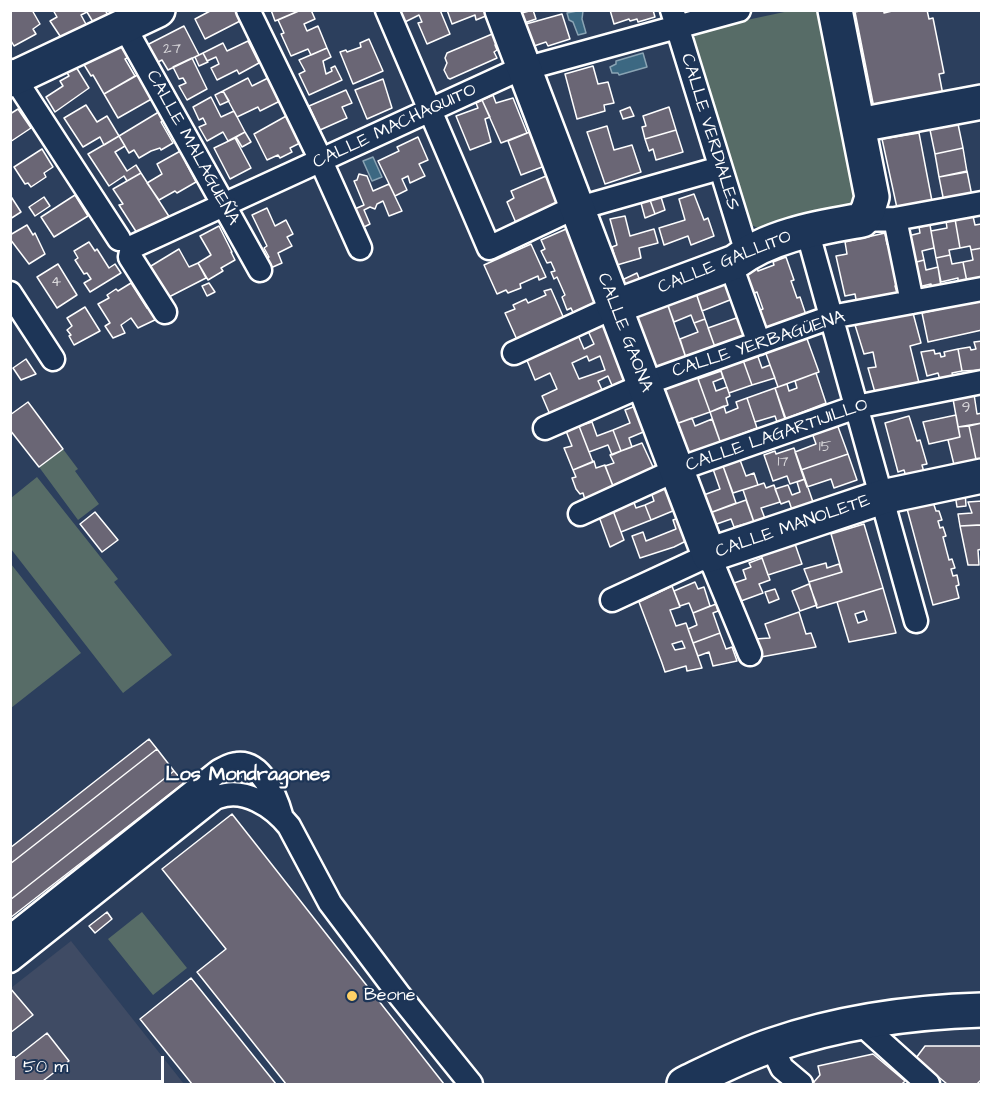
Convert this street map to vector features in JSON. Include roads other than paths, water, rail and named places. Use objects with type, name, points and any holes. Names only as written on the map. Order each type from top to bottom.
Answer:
[{"type":"street","points":[[119,239],[12,76],[158,10]]},
{"type":"street","points":[[248,10],[360,248]]},
{"type":"street","points":[[387,10],[489,248],[566,212],[720,168]]},
{"type":"street","name":"CALLE GAONA","points":[[502,10],[676,470],[750,654]]},
{"type":"street","name":"CALLE MACHAQUITO","points":[[165,312],[130,257],[132,247],[524,68],[675,19],[739,10]]},
{"type":"street","points":[[835,10],[872,197],[862,220]]},
{"type":"street","name":"CALLE VERDIALES","points":[[675,19],[720,168],[759,343]]},
{"type":"street","name":"CALLE MALAGUEÑA","points":[[124,26],[260,270]]},
{"type":"street","points":[[859,125],[981,102]]},
{"type":"street","name":"CALLE GALLITO","points":[[514,353],[614,306],[740,262],[766,243],[807,230],[862,220],[895,219],[981,203]]},
{"type":"street","points":[[895,219],[912,302]]},
{"type":"street","points":[[807,230],[916,621]]},
{"type":"street","name":"CALLE YERBAGÜENA","points":[[545,428],[644,384],[831,317],[981,289]]},
{"type":"street","points":[[10,293],[53,359]]},
{"type":"street","name":"CALLE LAGARTIJILLO","points":[[580,514],[676,470],[856,407],[981,382]]},
{"type":"street","name":"CALLE MANOLETE","points":[[612,600],[709,555],[882,497],[981,476]]},
{"type":"street","points":[[235,794],[243,784],[245,777],[236,764]]},
{"type":"street","points":[[10,937],[219,771],[236,764],[246,764],[262,777],[278,803],[282,817]]},
{"type":"street","points":[[10,961],[206,805],[218,797],[235,794],[257,800],[282,817],[330,903],[400,996],[471,1084]]},
{"type":"street","points":[[684,1084],[771,1045],[858,1021],[933,1011],[981,1010]]},
{"type":"street","points":[[858,1021],[928,1084]]},
{"type":"street","points":[[771,1045],[782,1068],[801,1084]]},
{"type":"place","name":"Beone","points":[[352,996]]},
{"type":"district","name":"Los Mondragones","points":[[248,776]]}]
